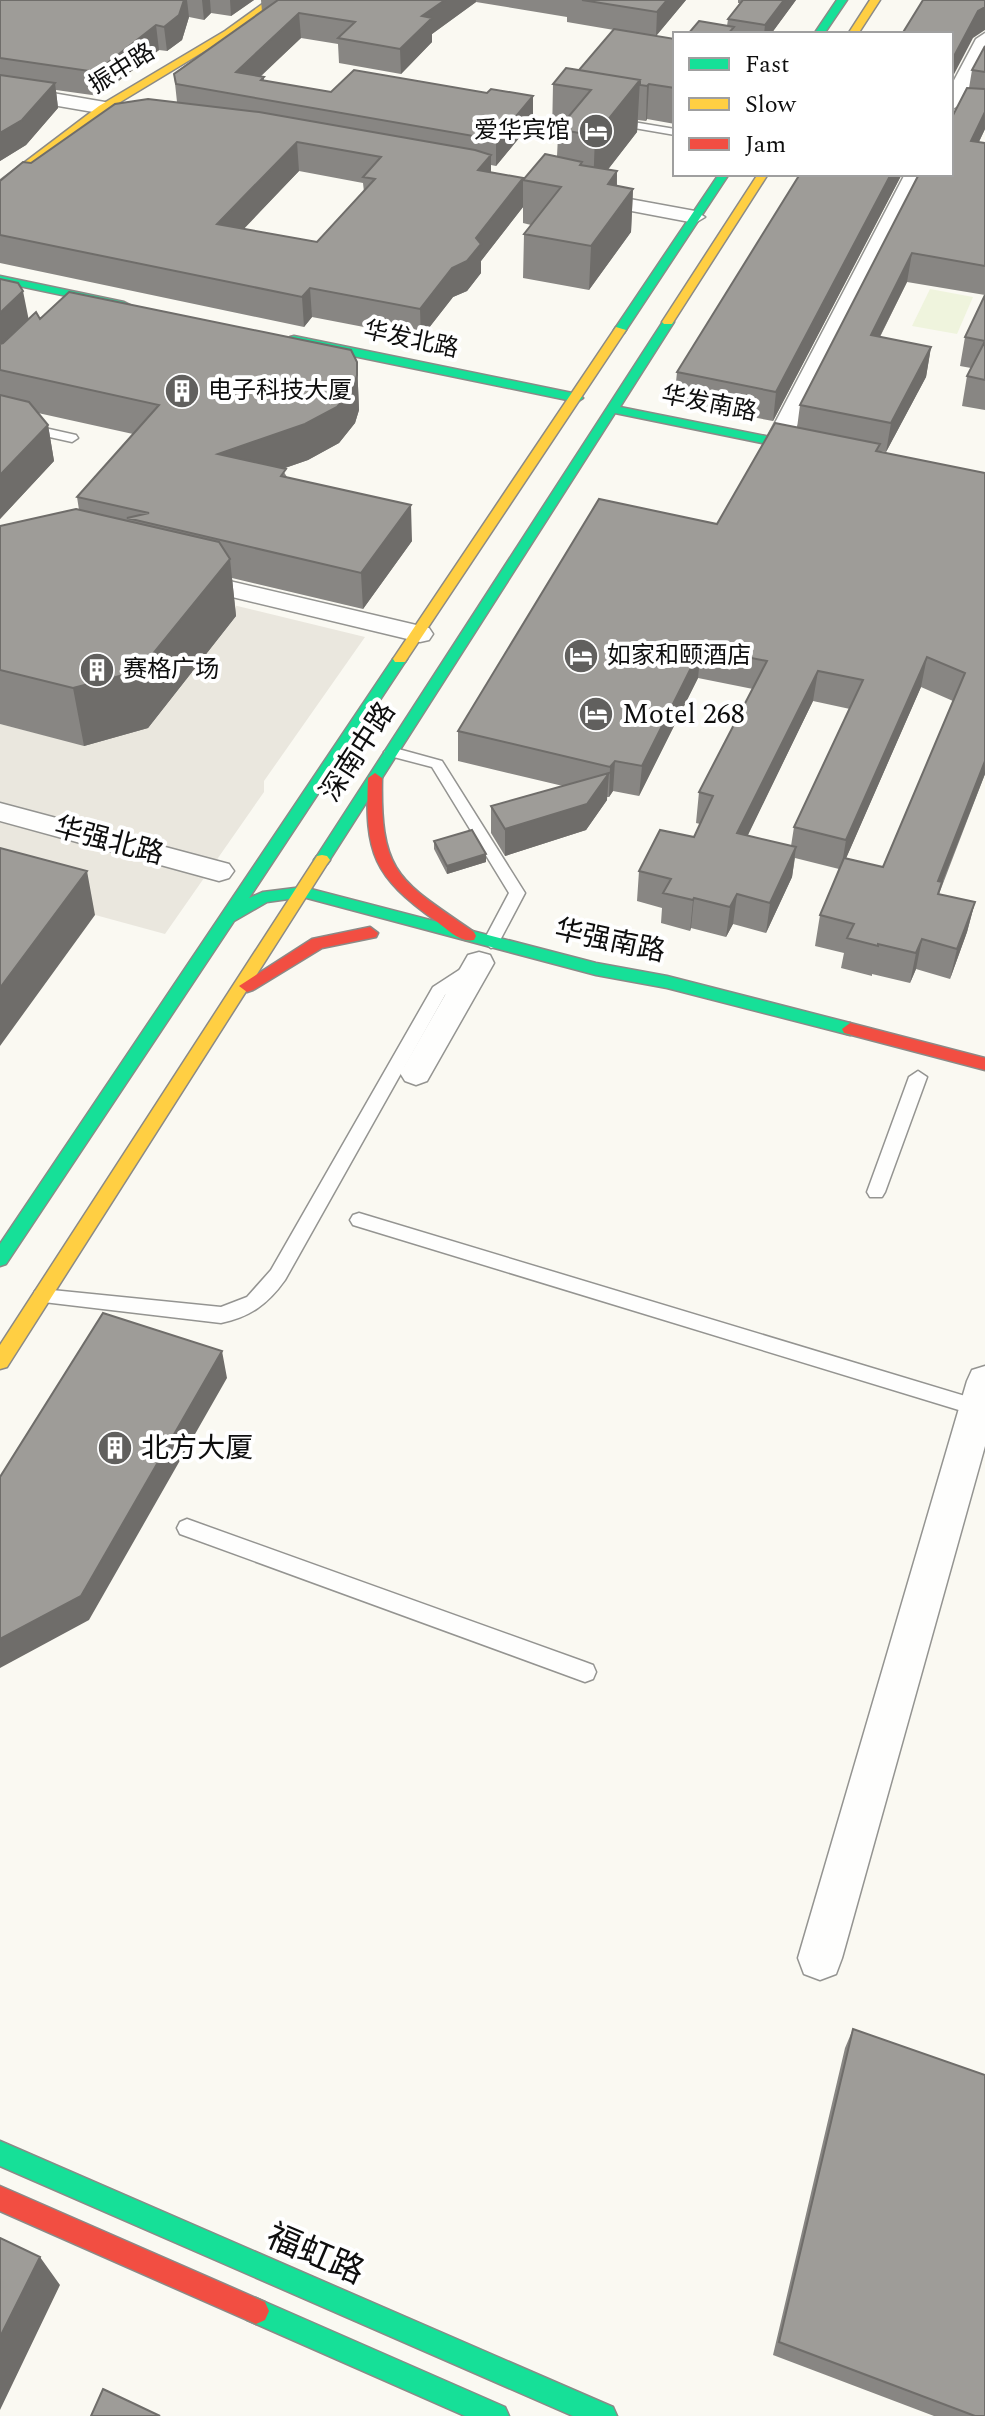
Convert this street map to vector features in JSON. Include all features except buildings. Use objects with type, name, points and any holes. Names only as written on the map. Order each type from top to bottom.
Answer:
[{"type":"main road","name":"振中路","points":[[0,186],[103,108],[228,33],[274,0]]},
{"type":"main road","points":[[820,32],[842,0]]},
{"type":"main road","points":[[854,32],[875,0]]},
{"type":"main road","name":"深南中路","points":[[0,1259],[10,1225],[228,917],[575,402],[723,176]]},
{"type":"main road","name":"深南中路","points":[[0,1361],[762,176]]},
{"type":"main road","points":[[0,279],[139,313],[65,309],[0,290]]},
{"type":"main road","name":"华发北路","points":[[277,341],[575,402]]},
{"type":"main road","name":"华发南路","points":[[612,409],[851,457]]},
{"type":"main road","points":[[375,778],[373,832],[384,870],[476,952]]},
{"type":"main road","name":"华强南路","points":[[228,917],[266,895],[287,890],[303,892],[476,952],[667,982],[985,1064]]},
{"type":"main road","points":[[235,994],[279,964],[318,943],[377,935]]},
{"type":"main road","name":"福虹路","points":[[0,2153],[604,2416]]},
{"type":"main road","points":[[0,2198],[496,2416]]},
{"type":"street","points":[[953,100],[985,39]]},
{"type":"street","points":[[0,90],[150,116]]},
{"type":"street","points":[[953,104],[974,107]]},
{"type":"street","points":[[777,442],[914,176]]},
{"type":"street","points":[[567,193],[695,217]]},
{"type":"street","points":[[170,575],[420,634]]},
{"type":"street","name":"华强北路","points":[[0,812],[219,871]]},
{"type":"street","points":[[416,1073],[476,952]]},
{"type":"street","points":[[820,1958],[982,1400]]},
{"type":"lane","points":[[601,120],[673,132]]},
{"type":"lane","points":[[0,422],[72,438]]},
{"type":"lane","points":[[42,1296],[221,1315],[238,1313],[255,1304],[278,1275],[439,991],[476,952],[517,893],[437,764],[391,752]]},
{"type":"lane","points":[[876,1192],[918,1076]]},
{"type":"lane","points":[[359,1220],[982,1400]]},
{"type":"lane","points":[[187,1528],[585,1672]]},
{"type":"green space","points":[[930,289],[973,297],[957,334],[912,326]]},
{"type":"shaded area","points":[[229,604],[365,637],[264,781],[264,792],[165,934],[0,889],[0,724],[84,745]]},
{"type":"traffic: fast","points":[[820,32],[842,0]]},
{"type":"traffic: fast","points":[[620,330],[723,176]]},
{"type":"traffic: fast","points":[[0,279],[124,305]]},
{"type":"traffic: fast","points":[[322,860],[668,322]]},
{"type":"traffic: fast","points":[[294,340],[577,398]]},
{"type":"traffic: fast","points":[[612,409],[826,452]]},
{"type":"traffic: fast","points":[[0,1259],[400,659]]},
{"type":"traffic: fast","points":[[228,917],[263,897],[303,892],[596,969],[667,982],[850,1029]]},
{"type":"traffic: fast","points":[[0,2153],[604,2416]]},
{"type":"traffic: fast","points":[[256,2311],[496,2416]]},
{"type":"traffic: slow","points":[[0,186],[103,108],[228,33],[274,0]]},
{"type":"traffic: slow","points":[[854,32],[875,0]]},
{"type":"traffic: slow","points":[[668,322],[762,176]]},
{"type":"traffic: slow","points":[[400,659],[620,330]]},
{"type":"traffic: slow","points":[[0,1361],[322,860]]},
{"type":"traffic: jam","points":[[375,778],[376,837],[391,874],[421,903],[468,936]]},
{"type":"traffic: jam","points":[[247,986],[318,943],[370,933]]},
{"type":"traffic: jam","points":[[850,1029],[985,1064]]},
{"type":"traffic: jam","points":[[0,2198],[256,2311]]},
{"type":"place","name":"爱华宾馆","points":[[596,131]]},
{"type":"place","name":"电子科技大厦","points":[[182,391]]},
{"type":"place","name":"如家和颐酒店","points":[[581,656]]},
{"type":"place","name":"赛格广场","points":[[97,670]]},
{"type":"place","name":"Motel 268","points":[[596,714]]},
{"type":"place","name":"北方大厦","points":[[115,1448]]}]
